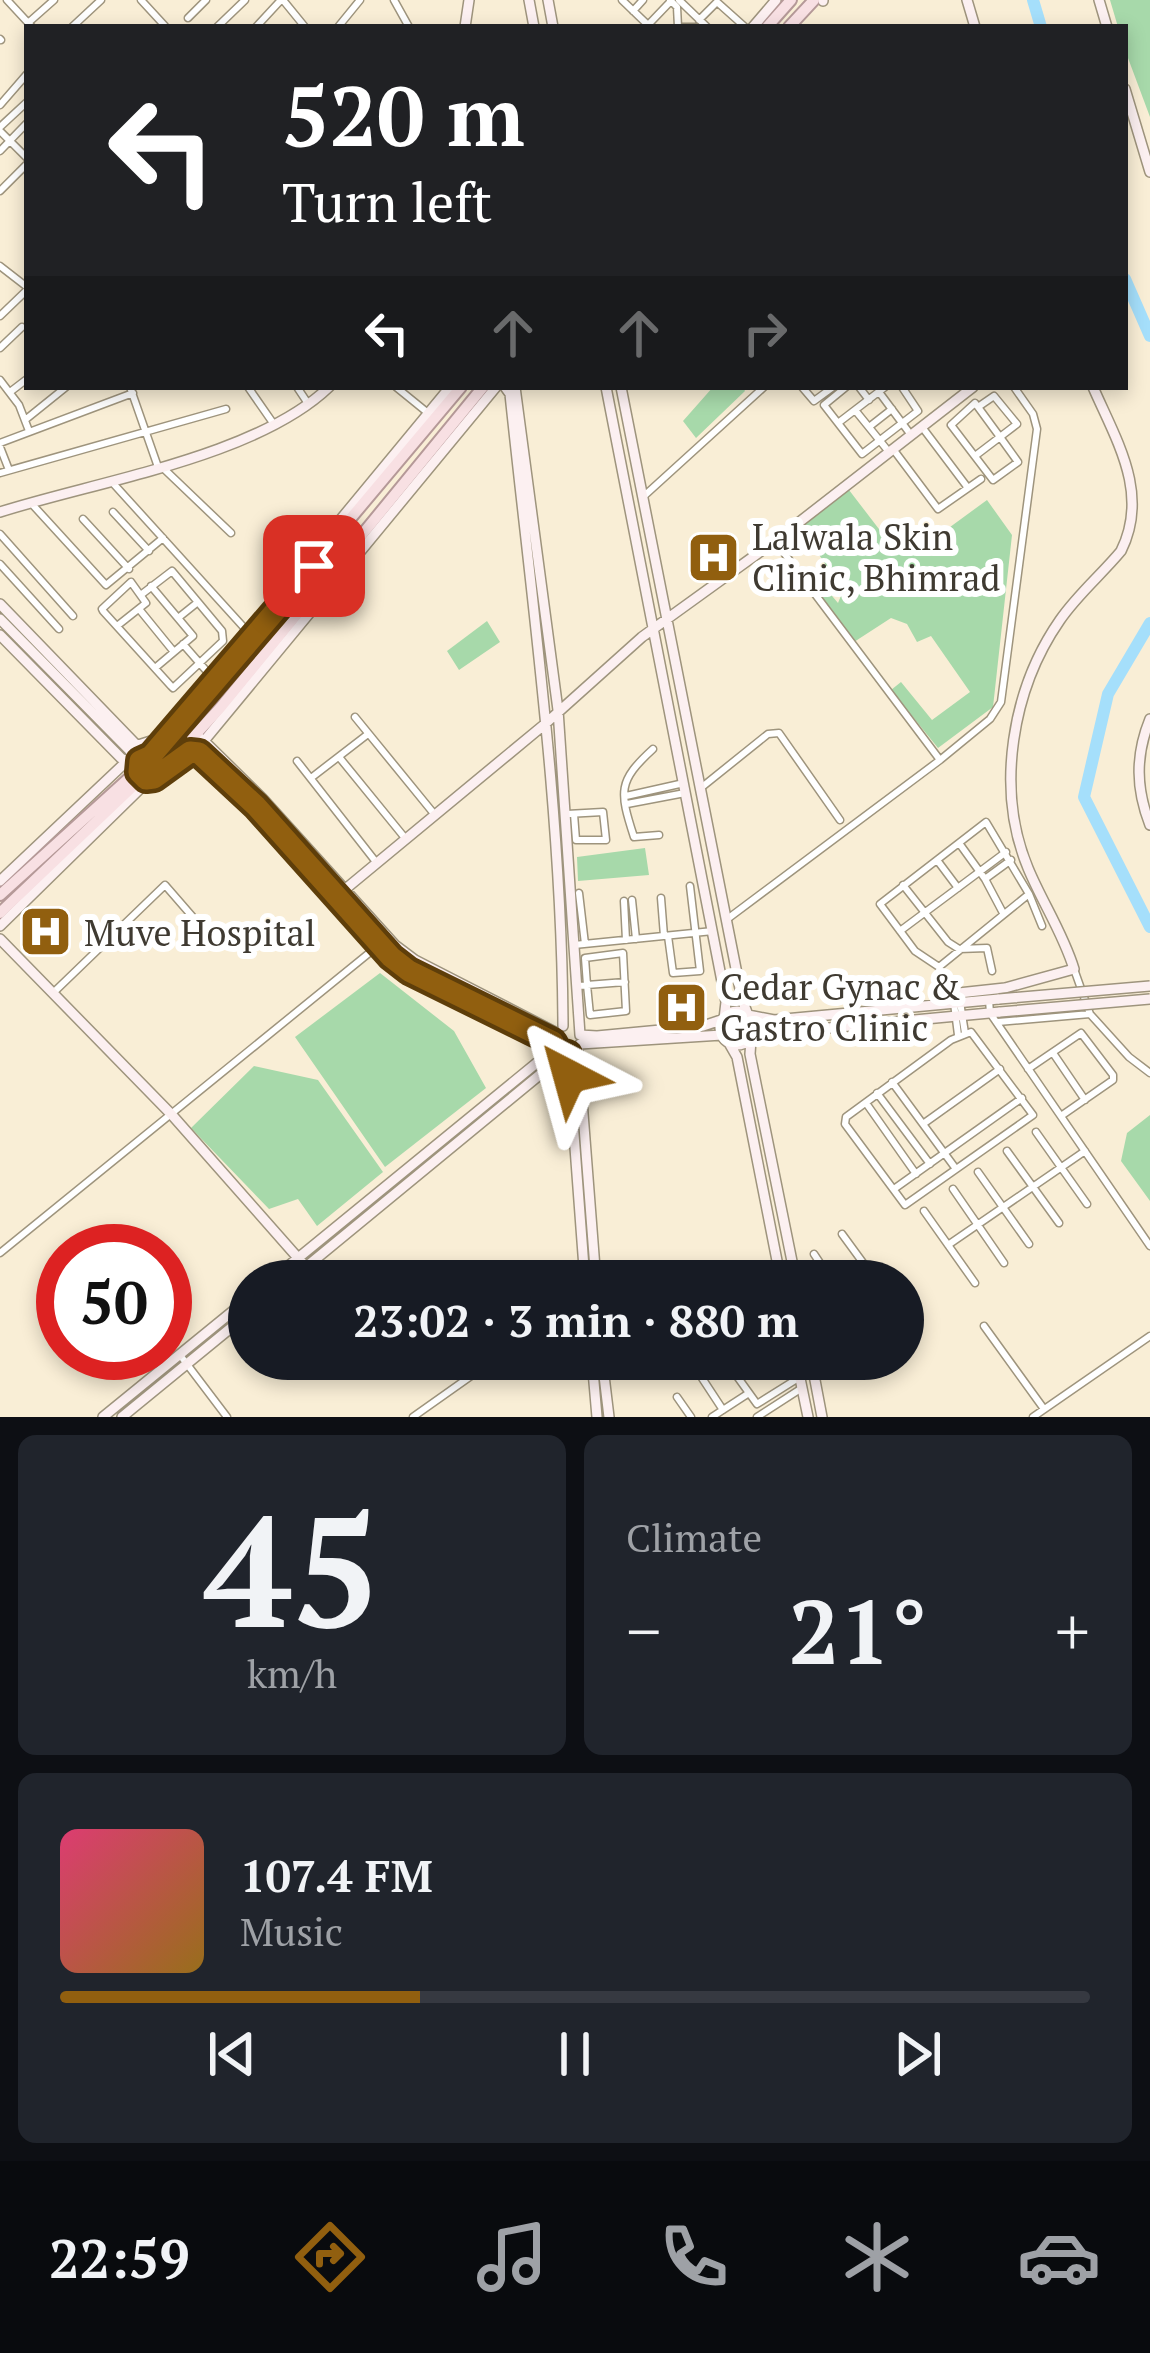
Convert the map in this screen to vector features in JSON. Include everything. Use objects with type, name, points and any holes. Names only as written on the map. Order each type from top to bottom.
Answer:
[{"type":"main road","points":[[770,24],[791,0]]},
{"type":"main road","points":[[793,24],[821,0]]},
{"type":"main road","points":[[0,913],[146,767],[285,592],[458,390]]},
{"type":"main road","points":[[0,895],[146,767],[199,737],[481,390]]},
{"type":"street","points":[[8,0],[29,24]]},
{"type":"street","points":[[75,24],[101,0]]},
{"type":"street","points":[[141,0],[163,24]]},
{"type":"street","points":[[188,18],[206,0]]},
{"type":"street","points":[[220,24],[245,0]]},
{"type":"street","points":[[259,24],[282,0]]},
{"type":"street","points":[[340,24],[360,0]]},
{"type":"street","points":[[622,0],[647,24]]},
{"type":"street","points":[[633,11],[643,0]]},
{"type":"street","points":[[752,24],[776,0]]},
{"type":"street","points":[[651,24],[678,1],[698,23],[717,2],[745,24]]},
{"type":"street","points":[[0,105],[24,78]]},
{"type":"street","points":[[0,84],[10,94]]},
{"type":"street","points":[[1128,99],[1150,172]]},
{"type":"street","points":[[24,105],[0,129],[24,157]]},
{"type":"street","points":[[0,151],[24,126]]},
{"type":"street","points":[[0,191],[24,164]]},
{"type":"street","points":[[0,266],[24,286]]},
{"type":"street","points":[[0,316],[24,292]]},
{"type":"street","points":[[0,348],[22,327]]},
{"type":"street","points":[[0,380],[28,431]]},
{"type":"street","points":[[10,392],[24,381]]},
{"type":"street","points":[[25,420],[62,390]]},
{"type":"street","points":[[226,409],[147,431],[4,471],[0,445],[132,390],[147,431],[160,467],[231,533]]},
{"type":"street","points":[[250,390],[275,426]]},
{"type":"street","points":[[299,390],[309,405]]},
{"type":"street","points":[[0,496],[5,510],[160,467],[275,426],[325,390]]},
{"type":"street","points":[[399,390],[432,416],[448,390]]},
{"type":"street","points":[[309,604],[498,390]]},
{"type":"street","points":[[505,390],[510,394],[545,724],[583,1260]]},
{"type":"street","points":[[515,390],[570,814],[582,986],[590,1015],[626,1011],[623,953],[586,958],[582,986],[566,1043],[593,1260]]},
{"type":"street","points":[[607,390],[727,1002],[726,1039],[737,1057],[777,1260]]},
{"type":"street","points":[[622,390],[727,920],[754,1030],[750,1054],[792,1260]]},
{"type":"street","points":[[644,496],[761,390]]},
{"type":"street","points":[[805,390],[814,401],[828,390]]},
{"type":"street","points":[[842,390],[824,404],[862,454],[919,409],[904,390]]},
{"type":"street","points":[[861,390],[869,400]]},
{"type":"street","points":[[838,423],[882,390],[911,435]]},
{"type":"street","points":[[341,892],[653,629],[970,390],[976,405],[1000,436],[1017,458],[1016,467],[995,481],[975,456],[950,423],[976,405],[996,396],[1017,422],[1000,436],[975,456]]},
{"type":"street","points":[[727,920],[940,760],[990,718],[1001,702],[1037,429],[1016,390]]},
{"type":"street","points":[[1094,390],[1132,478],[1135,496],[1128,536],[1117,557],[1053,632],[1022,700],[1010,776],[1012,810],[1025,862],[1090,1014],[1150,1073]]},
{"type":"street","points":[[868,427],[892,409]]},
{"type":"street","points":[[855,410],[937,508],[981,479]]},
{"type":"street","points":[[922,427],[968,488]]},
{"type":"street","points":[[111,481],[248,632]]},
{"type":"street","points":[[31,503],[106,584],[163,538]]},
{"type":"street","points":[[112,512],[149,551]]},
{"type":"street","points":[[83,519],[129,569]]},
{"type":"street","points":[[0,534],[73,616]]},
{"type":"street","points":[[775,541],[940,760]]},
{"type":"street","points":[[0,564],[59,629]]},
{"type":"street","points":[[117,626],[146,604],[129,583],[101,609],[173,688],[224,638],[172,572],[142,594]]},
{"type":"street","points":[[151,586],[193,636],[155,668]]},
{"type":"street","points":[[135,746],[154,740],[285,592]]},
{"type":"street","points":[[178,619],[198,602]]},
{"type":"street","points":[[0,604],[135,746],[146,767]]},
{"type":"street","points":[[139,609],[174,652]]},
{"type":"street","points":[[0,619],[146,767]]},
{"type":"street","points":[[0,635],[146,767]]},
{"type":"street","points":[[183,644],[209,675]]},
{"type":"street","points":[[355,717],[435,814]]},
{"type":"street","points":[[1150,719],[1138,773],[1150,825]]},
{"type":"street","points":[[172,731],[199,737],[409,971],[566,1043],[726,1039],[740,1045],[775,1033],[959,1016],[1090,1014]]},
{"type":"street","points":[[702,788],[768,734],[779,733],[840,820]]},
{"type":"street","points":[[311,778],[368,734]]},
{"type":"street","points":[[653,749],[627,772],[626,800],[634,837],[659,835]]},
{"type":"street","points":[[0,881],[146,767],[199,753],[394,945],[566,1043]]},
{"type":"street","points":[[339,757],[405,838]]},
{"type":"street","points":[[297,760],[376,862]]},
{"type":"street","points":[[0,926],[146,767]]},
{"type":"street","points":[[626,800],[685,788]]},
{"type":"street","points":[[603,812],[606,841],[576,839],[570,814],[603,812]]},
{"type":"street","points":[[939,967],[925,961],[880,904],[986,822],[1009,856],[1042,926]]},
{"type":"street","points":[[959,842],[1003,913]]},
{"type":"street","points":[[900,931],[980,871],[1009,856]]},
{"type":"street","points":[[985,879],[1009,856]]},
{"type":"street","points":[[937,860],[958,887]]},
{"type":"street","points":[[53,993],[165,885],[198,923]]},
{"type":"street","points":[[903,885],[958,949],[987,948],[992,971]]},
{"type":"street","points":[[661,898],[673,973],[700,971],[690,886]]},
{"type":"street","points":[[579,893],[580,945]]},
{"type":"street","points":[[939,999],[939,967],[1029,894]]},
{"type":"street","points":[[628,901],[631,939]]},
{"type":"street","points":[[580,945],[713,931]]},
{"type":"street","points":[[0,939],[172,1115],[299,1260]]},
{"type":"street","points":[[0,1253],[380,944]]},
{"type":"street","points":[[306,1260],[566,1043],[703,1026],[733,1012],[774,1019],[939,999],[1022,985],[1074,969]]},
{"type":"street","points":[[582,986],[625,982]]},
{"type":"street","points":[[939,999],[994,1000],[1150,986]]},
{"type":"street","points":[[996,1016],[1150,999]]},
{"type":"street","points":[[994,1000],[996,1016],[1028,1069],[1150,1246]]},
{"type":"street","points":[[957,1002],[962,1034]]},
{"type":"street","points":[[962,1034],[974,1034],[1033,1115],[905,1205],[845,1124],[846,1117],[962,1034]]},
{"type":"street","points":[[1028,1069],[1083,1034],[1113,1076],[1061,1116]]},
{"type":"street","points":[[1052,1052],[1085,1100]]},
{"type":"street","points":[[923,1124],[1000,1069]]},
{"type":"street","points":[[892,1082],[956,1169]]},
{"type":"street","points":[[877,1093],[929,1164]]},
{"type":"street","points":[[894,1189],[1022,1098]]},
{"type":"street","points":[[865,1102],[916,1174]]},
{"type":"street","points":[[1036,1132],[1087,1204]]},
{"type":"street","points":[[948,1245],[1084,1150]]},
{"type":"street","points":[[1007,1151],[1059,1223]]},
{"type":"street","points":[[978,1172],[1029,1244]]},
{"type":"street","points":[[953,1189],[1004,1263]]},
{"type":"street","points":[[924,1211],[975,1283]]},
{"type":"street","points":[[842,1234],[861,1260]]},
{"type":"street","points":[[814,1254],[818,1260]]},
{"type":"street","points":[[192,1351],[228,1317]]},
{"type":"street","points":[[984,1326],[1044,1409]]},
{"type":"street","points":[[192,1353],[228,1328]]},
{"type":"street","points":[[1033,1417],[1150,1336]]},
{"type":"street","points":[[192,1371],[227,1417]]},
{"type":"street","points":[[103,1417],[154,1380]]},
{"type":"street","points":[[122,1417],[161,1380]]},
{"type":"street","points":[[413,1417],[465,1380]]},
{"type":"street","points":[[594,1380],[597,1417]]},
{"type":"street","points":[[605,1380],[609,1417]]},
{"type":"street","points":[[703,1380],[723,1410]]},
{"type":"street","points":[[740,1380],[760,1404],[801,1383]]},
{"type":"street","points":[[800,1380],[808,1417]]},
{"type":"street","points":[[753,1416],[805,1380]]},
{"type":"street","points":[[814,1380],[822,1417]]},
{"type":"street","points":[[712,1417],[749,1393]]},
{"type":"street","points":[[677,1397],[691,1417]]},
{"type":"green space","points":[[1110,0],[1150,0],[1150,117],[1128,58],[1128,24],[1117,24]]},
{"type":"green space","points":[[710,390],[745,391],[696,438],[683,421]]},
{"type":"green space","points":[[849,490],[892,546],[908,534],[920,549],[987,500],[1012,535],[993,707],[938,748],[891,690],[901,682],[932,720],[970,692],[931,636],[917,642],[907,624],[891,618],[854,642],[798,566],[810,570],[838,603],[843,591],[810,541],[794,532]]},
{"type":"green space","points":[[487,621],[500,642],[459,670],[447,651]]},
{"type":"green space","points":[[645,848],[649,875],[578,881],[577,857]]},
{"type":"green space","points":[[380,973],[454,1031],[486,1088],[385,1167],[295,1037]]},
{"type":"green space","points":[[254,1066],[318,1080],[383,1172],[317,1226],[298,1199],[269,1209],[191,1128]]},
{"type":"green space","points":[[1150,1115],[1150,1201],[1121,1161],[1127,1133]]},
{"type":"waterway","points":[[1033,0],[1040,24]]},
{"type":"waterway","points":[[1128,286],[1150,336]]},
{"type":"waterway","points":[[1150,623],[1108,694],[1084,797],[1150,927]]},
{"type":"place","name":"Lalwala Skin Clinic, Bhimrad","points":[[713,557]]},
{"type":"place","name":"Muve Hospital","points":[[45,932]]},
{"type":"place","name":"Cedar Gynac & Gastro Clinic","points":[[681,1007]]},
{"type":"route","points":[[314,566],[151,756],[140,761],[139,772],[146,779],[154,778],[190,752],[199,753],[256,806],[391,957],[409,971],[553,1042],[558,1051],[568,1054],[569,1076]]}]
